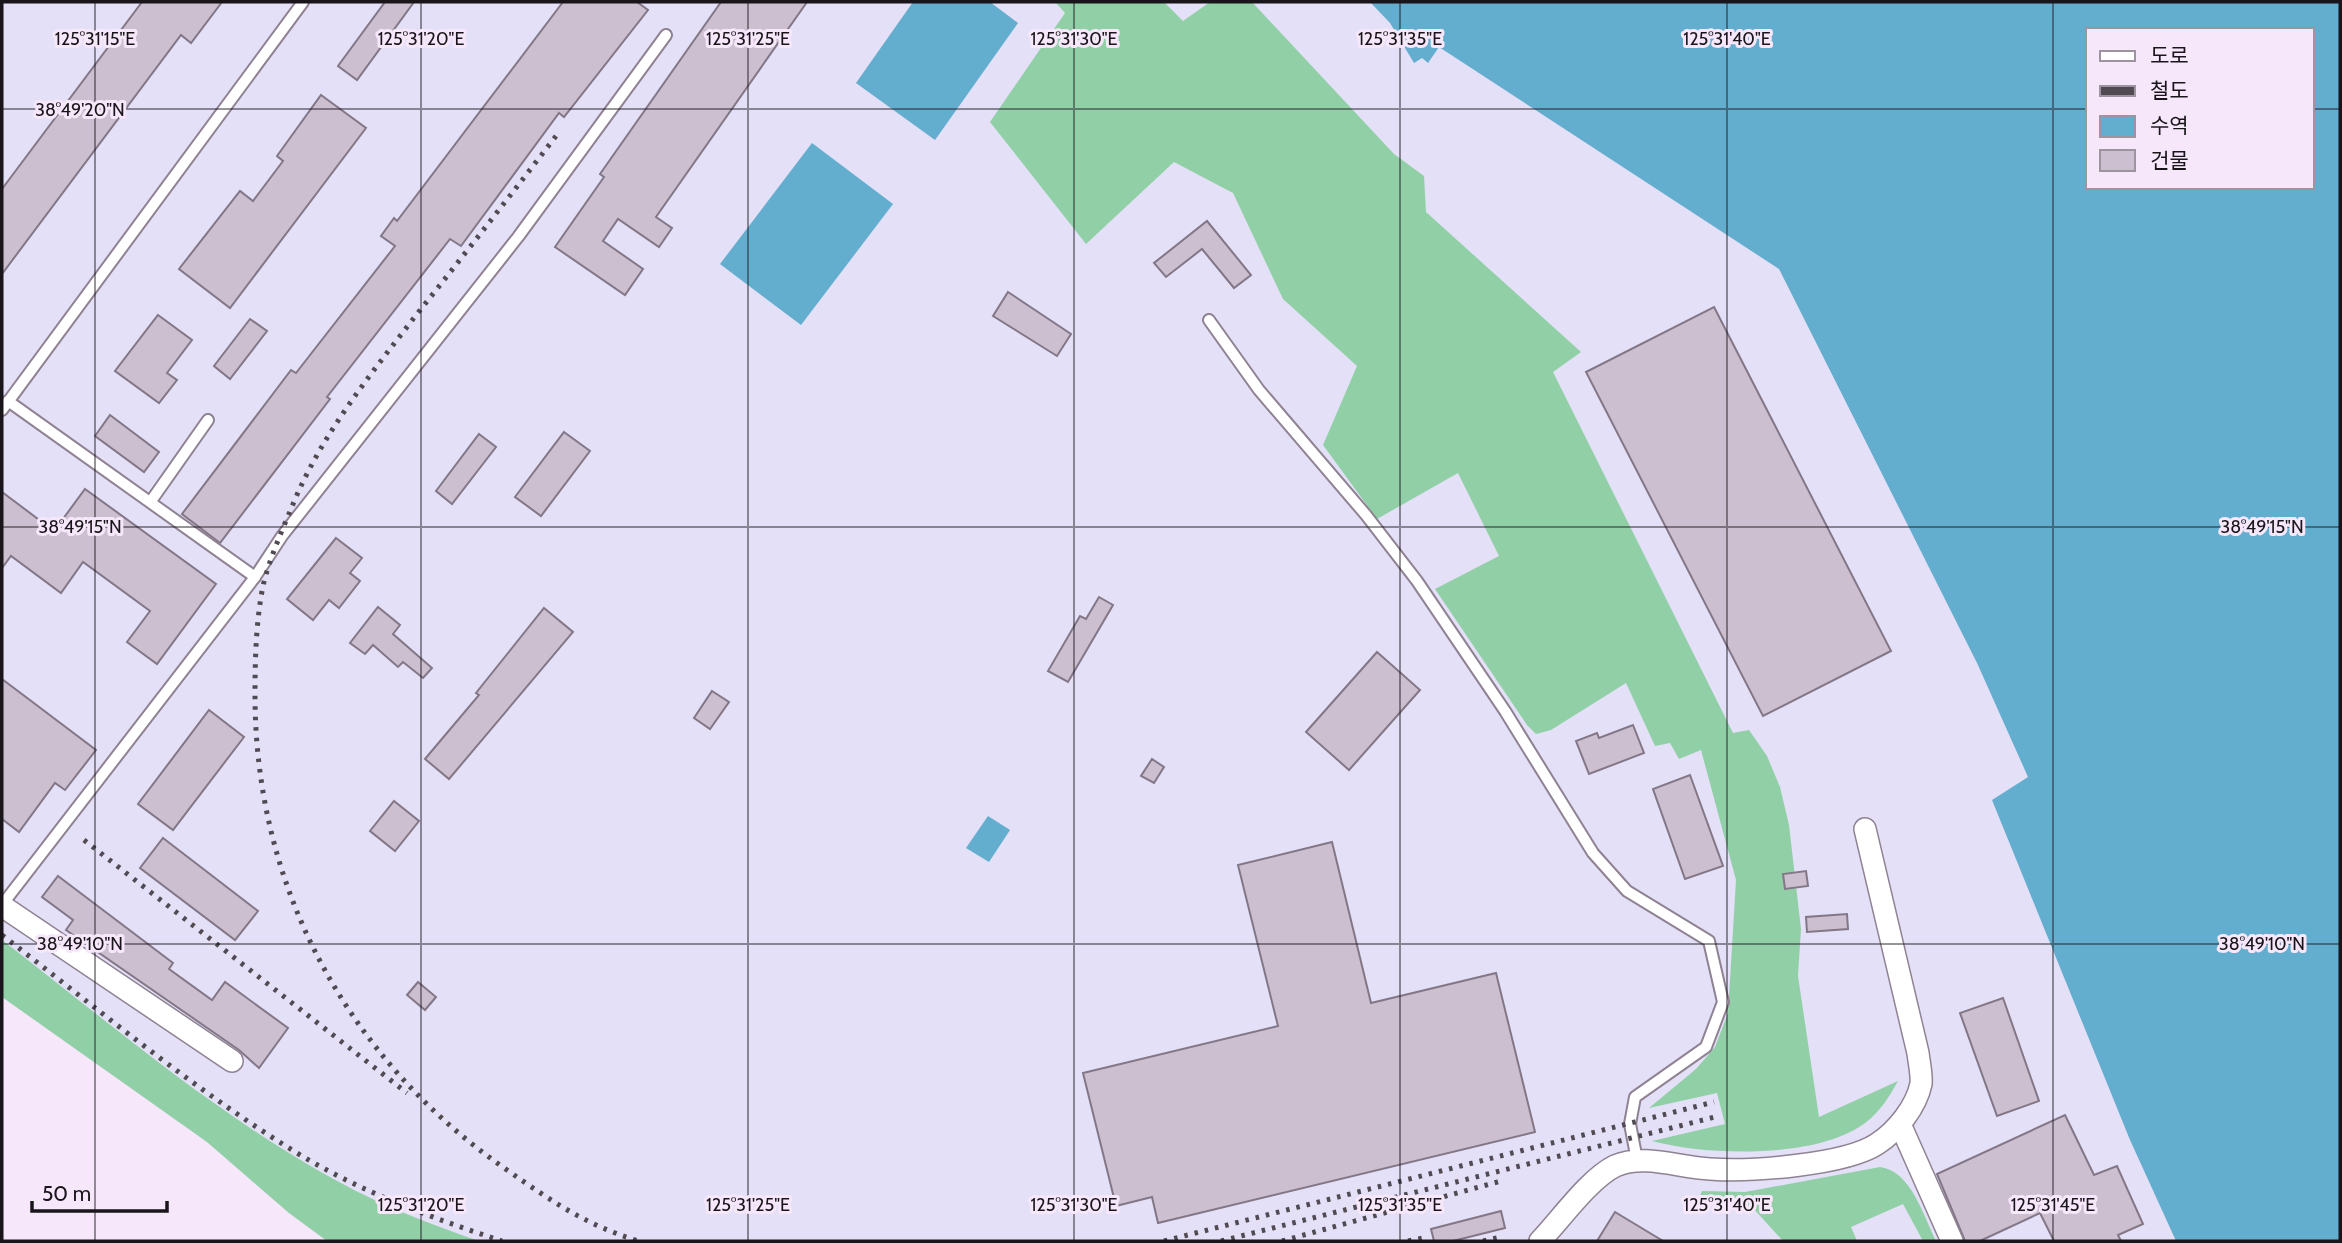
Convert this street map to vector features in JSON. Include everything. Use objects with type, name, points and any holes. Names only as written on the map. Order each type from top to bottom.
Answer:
[{"type":"street","points":[[1540,1241],[1605,1173],[1637,1160],[1704,1169],[1760,1169],[1853,1153],[1877,1144],[1900,1124],[1921,1083],[1918,1053],[1865,829]]},
{"type":"street","points":[[2,905],[232,1061]]},
{"type":"street","points":[[1900,1124],[1952,1241]]},
{"type":"lane","points":[[255,577],[151,501],[5,405],[303,2]]},
{"type":"lane","points":[[2,905],[255,577],[282,536],[518,237],[666,35]]},
{"type":"lane","points":[[1209,320],[1259,390],[1367,515],[1417,581],[1505,710],[1593,853],[1627,891],[1709,941],[1723,1002],[1706,1047],[1635,1097],[1630,1124],[1637,1160]]},
{"type":"lane","points":[[151,501],[208,420]]},
{"type":"shaded area","points":[[2,2],[1370,2],[1390,23],[1414,62],[1422,58],[1427,63],[1438,46],[1779,269],[1977,663],[2028,777],[1992,800],[2130,1140],[2176,1241],[327,1241],[289,1213],[207,1142],[2,997]]},
{"type":"green space","points":[[1055,2],[1164,2],[1183,21],[1210,2],[1252,2],[1394,154],[1424,176],[1426,212],[1581,352],[1553,372],[1733,733],[1749,730],[1767,756],[1780,787],[1789,825],[1801,929],[1798,976],[1819,1117],[1898,1081],[1880,1109],[1865,1123],[1844,1135],[1819,1143],[1762,1151],[1702,1150],[1652,1141],[1725,1124],[1717,1093],[1649,1108],[1696,1069],[1715,1047],[1728,1013],[1736,880],[1701,750],[1679,759],[1670,743],[1655,746],[1626,683],[1551,730],[1536,734],[1527,725],[1435,589],[1499,556],[1458,473],[1377,519],[1323,445],[1357,366],[1283,299],[1233,193],[1174,162],[1086,244],[990,122],[1065,13]]},
{"type":"green space","points":[[2,940],[130,1041],[263,1136],[356,1191],[479,1241],[327,1241],[289,1213],[207,1142],[2,997]]},
{"type":"green space","points":[[1880,1167],[1891,1170],[1908,1185],[1936,1241],[1923,1241],[1903,1204],[1851,1227],[1857,1241],[1783,1241],[1752,1207],[1700,1196],[1702,1191],[1745,1192]]},
{"type":"water","points":[[913,2],[990,2],[1018,23],[935,140],[856,83]]},
{"type":"water","points":[[1370,2],[2340,2],[2340,1241],[2176,1241],[2130,1140],[1992,800],[2028,777],[1977,663],[1779,269],[1439,47],[1428,63],[1422,58],[1414,63],[1390,23]]},
{"type":"water","points":[[812,143],[893,204],[801,325],[720,264]]},
{"type":"water","points":[[988,816],[1010,830],[989,862],[966,848]]},
{"type":"building","points":[[142,2],[222,2],[191,43],[181,35],[2,274],[2,189]]},
{"type":"building","points":[[385,2],[414,2],[357,80],[338,66]]},
{"type":"building","points":[[563,2],[637,2],[648,10],[564,117],[559,113],[461,246],[450,239],[327,397],[330,399],[220,543],[182,514],[291,370],[296,373],[395,246],[381,236],[394,218],[397,221]]},
{"type":"building","points":[[721,2],[807,2],[656,217],[672,228],[659,247],[618,219],[603,241],[643,269],[625,295],[555,247],[604,177],[600,174]]},
{"type":"building","points":[[321,95],[366,128],[230,308],[179,269],[240,191],[253,201],[283,161],[277,156]]},
{"type":"building","points":[[1207,221],[1251,275],[1234,288],[1202,249],[1166,277],[1154,263]]},
{"type":"building","points":[[1008,292],[1071,334],[1057,356],[993,316]]},
{"type":"building","points":[[1714,307],[1891,651],[1763,716],[1586,372]]},
{"type":"building","points":[[158,315],[192,340],[167,373],[177,380],[159,403],[115,371]]},
{"type":"building","points":[[250,319],[267,331],[230,379],[214,366]]},
{"type":"building","points":[[110,415],[159,452],[144,472],[95,436]]},
{"type":"building","points":[[564,432],[590,451],[541,516],[515,497]]},
{"type":"building","points":[[479,434],[496,447],[452,504],[436,491]]},
{"type":"building","points":[[85,489],[216,584],[157,664],[127,642],[150,611],[83,562],[61,593],[11,556],[2,568],[2,492],[54,531]]},
{"type":"building","points":[[336,538],[362,558],[350,573],[360,581],[339,608],[329,600],[313,620],[287,599]]},
{"type":"building","points":[[1099,597],[1113,605],[1068,682],[1048,671],[1080,616],[1086,619]]},
{"type":"building","points":[[378,607],[400,625],[393,634],[432,668],[423,678],[403,662],[398,667],[373,645],[365,654],[350,643]]},
{"type":"building","points":[[544,608],[573,632],[449,779],[425,759],[479,695],[476,693]]},
{"type":"building","points":[[1377,652],[1420,690],[1349,770],[1306,732]]},
{"type":"building","points":[[2,679],[96,750],[65,790],[55,783],[19,832],[2,819]]},
{"type":"building","points":[[712,691],[729,702],[710,729],[694,718]]},
{"type":"building","points":[[209,710],[244,737],[173,830],[138,804]]},
{"type":"building","points":[[1633,725],[1644,753],[1589,774],[1576,741],[1597,733],[1599,738]]},
{"type":"building","points":[[1152,759],[1164,767],[1154,783],[1141,776]]},
{"type":"building","points":[[1690,775],[1723,866],[1685,879],[1653,789]]},
{"type":"building","points":[[394,801],[419,821],[395,851],[370,831]]},
{"type":"building","points":[[163,838],[258,911],[235,940],[140,868]]},
{"type":"building","points":[[1332,842],[1371,1003],[1496,973],[1535,1132],[1158,1223],[1152,1197],[1116,1206],[1083,1073],[1278,1026],[1238,865]]},
{"type":"building","points":[[1806,871],[1808,886],[1785,889],[1783,874]]},
{"type":"building","points":[[58,876],[173,963],[169,969],[212,1000],[225,982],[288,1028],[259,1068],[239,1050],[66,930],[73,920],[42,897]]},
{"type":"building","points":[[1847,914],[1848,929],[1807,932],[1806,917]]},
{"type":"building","points":[[418,982],[436,997],[425,1010],[407,995]]},
{"type":"building","points":[[2003,998],[2039,1101],[1997,1116],[1960,1013]]},
{"type":"building","points":[[2065,1115],[2094,1175],[2117,1166],[2143,1224],[2118,1235],[2121,1241],[2054,1241],[2040,1213],[1980,1241],[1965,1241],[1937,1174]]},
{"type":"building","points":[[1501,1211],[1505,1228],[1453,1241],[1434,1241],[1431,1229]]},
{"type":"building","points":[[1615,1212],[1663,1241],[1597,1241]]},
{"type":"railway","points":[[556,136],[364,383],[331,431],[303,482],[272,557],[261,599],[255,681],[259,766],[272,835],[293,901],[321,964],[357,1022],[401,1077],[451,1126],[507,1170],[585,1220],[638,1241]]},
{"type":"railway","points":[[84,840],[407,1093]]},
{"type":"railway","points":[[2,935],[183,1075],[297,1153],[346,1180],[397,1203],[502,1241]]},
{"type":"railway","points":[[1164,1241],[1714,1102]]},
{"type":"railway","points":[[1221,1241],[1715,1117]]},
{"type":"railway","points":[[1282,1241],[1501,1181]]},
{"type":"railway","points":[[1483,1241],[1501,1237]]},
{"type":"railway","points":[[1408,1241],[1423,1238]]}]
